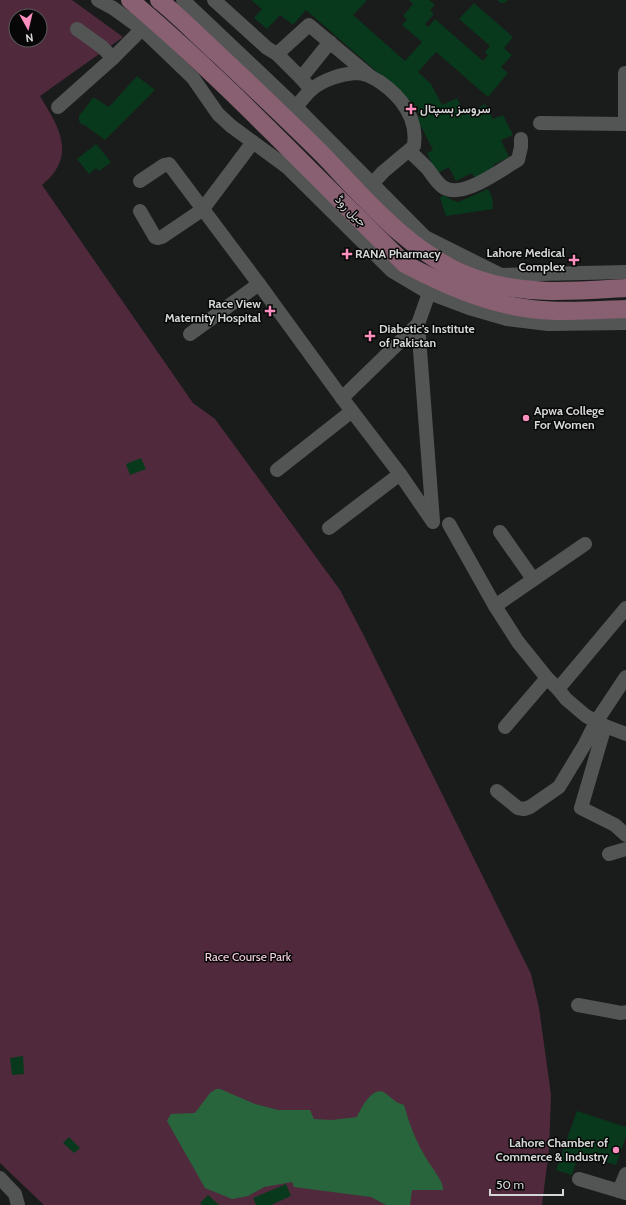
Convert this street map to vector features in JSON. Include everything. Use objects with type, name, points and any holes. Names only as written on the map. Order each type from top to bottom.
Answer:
[{"type":"main road","name":"جیل روڈ","points":[[130,0],[154,20],[235,96],[405,264],[437,281],[478,297],[504,304],[531,309],[626,309]]},
{"type":"main road","name":"جیل روڈ","points":[[165,2],[322,154],[378,213],[418,246],[440,261],[459,272],[477,279],[510,288],[553,292],[626,288]]},
{"type":"street","points":[[98,0],[113,8],[142,29],[193,78],[218,114],[231,126],[287,167],[392,271],[429,293],[469,308],[507,319],[548,324],[626,323]]},
{"type":"street","points":[[183,0],[296,107],[425,237],[501,275],[626,272]]},
{"type":"street","points":[[214,0],[268,48],[277,54],[312,89]]},
{"type":"street","points":[[277,54],[309,25],[370,76],[397,96],[408,110],[415,131],[414,146],[383,172],[373,183]]},
{"type":"street","points":[[58,107],[113,58],[142,29]]},
{"type":"street","points":[[77,30],[102,47],[113,58]]},
{"type":"street","points":[[301,78],[330,42]]},
{"type":"street","points":[[296,107],[312,89],[322,83],[343,75],[354,73],[370,76]]},
{"type":"street","points":[[540,123],[625,124],[624,73]]},
{"type":"street","points":[[140,211],[155,237],[162,237],[202,210],[257,145],[274,134]]},
{"type":"street","points":[[409,151],[426,167],[437,182],[444,188],[454,190],[463,189],[474,185],[518,160],[521,139]]},
{"type":"street","points":[[140,181],[164,165],[169,164],[400,474],[433,522],[418,324],[429,293]]},
{"type":"street","points":[[190,334],[259,284]]},
{"type":"street","points":[[342,398],[418,324]]},
{"type":"street","points":[[277,470],[352,411]]},
{"type":"street","points":[[329,528],[400,474]]},
{"type":"street","points":[[449,524],[495,606],[518,642],[546,678],[577,709],[600,724],[626,734]]},
{"type":"street","points":[[500,532],[533,579]]},
{"type":"street","points":[[495,606],[585,544]]},
{"type":"street","points":[[558,689],[626,608]]},
{"type":"street","points":[[497,791],[518,808],[524,809],[530,807],[559,787],[581,750],[600,724],[626,677]]},
{"type":"street","points":[[505,727],[546,678]]},
{"type":"street","points":[[600,724],[581,808],[615,825],[626,836]]},
{"type":"street","points":[[609,854],[626,849]]},
{"type":"street","points":[[578,1005],[621,1013],[626,1012]]},
{"type":"street","points":[[579,1179],[623,1192],[626,1174]]},
{"type":"street","points":[[0,1178],[15,1194],[18,1205]]},
{"type":"green space","name":"Race Course Park","points":[[0,0],[72,0],[123,37],[40,96],[56,124],[62,144],[62,154],[59,164],[53,174],[42,185],[193,403],[215,419],[340,590],[531,974],[539,1008],[551,1095],[549,1149],[542,1205],[44,1205],[0,1163]]},
{"type":"shaded area","points":[[216,1089],[220,1089],[255,1104],[278,1110],[310,1110],[314,1119],[332,1120],[357,1117],[364,1103],[376,1092],[381,1091],[396,1102],[404,1105],[416,1139],[440,1180],[443,1190],[412,1190],[410,1205],[386,1205],[371,1197],[294,1187],[292,1182],[264,1187],[248,1196],[232,1199],[205,1188],[167,1121],[171,1114],[195,1113],[210,1093]]},
{"type":"building","points":[[251,0],[367,0],[353,15],[405,61],[422,42],[402,25],[407,19],[403,16],[413,4],[409,0],[429,0],[435,5],[430,10],[434,14],[425,24],[428,27],[435,19],[483,61],[488,55],[485,52],[490,46],[459,19],[474,3],[513,37],[504,48],[512,55],[501,67],[508,73],[488,97],[436,52],[418,72],[431,84],[442,105],[457,98],[465,115],[485,104],[493,119],[503,115],[513,135],[501,140],[509,157],[493,165],[496,171],[477,181],[472,173],[456,181],[449,167],[437,174],[427,153],[433,150],[417,118],[420,116],[414,104],[306,10],[293,25],[280,15],[267,29],[254,18],[262,9]]},
{"type":"building","points":[[497,0],[508,0],[501,3]]},
{"type":"building","points":[[137,76],[155,90],[105,140],[80,123],[79,115],[93,97],[109,107]]},
{"type":"building","points":[[96,144],[111,162],[99,171],[96,168],[89,174],[77,159]]},
{"type":"building","points":[[488,189],[492,197],[493,209],[446,216],[440,198],[444,195],[458,202]]},
{"type":"building","points":[[141,458],[146,469],[130,475],[126,464]]},
{"type":"building","points":[[23,1056],[24,1074],[12,1075],[10,1058]]},
{"type":"building","name":"Lahore Chamber of Commerce & Industry","points":[[577,1111],[626,1127],[626,1136],[616,1165],[579,1153],[572,1175],[556,1170]]},
{"type":"building","points":[[69,1137],[80,1148],[74,1153],[63,1143]]},
{"type":"building","points":[[286,1184],[291,1196],[271,1205],[256,1205],[253,1198]]},
{"type":"building","points":[[208,1195],[219,1205],[202,1205],[200,1203]]},
{"type":"place","name":"سروسز ہسپتال","points":[[411,109]]},
{"type":"place","name":"RANA Pharmacy","points":[[347,254]]},
{"type":"place","name":"Lahore Medical Complex","points":[[574,260]]},
{"type":"place","name":"Race View Maternity Hospital","points":[[270,311]]},
{"type":"place","name":"Diabetic's Institute of Pakistan","points":[[370,336]]},
{"type":"place","name":"Apwa College For Women","points":[[526,418]]},
{"type":"place","name":"Lahore Chamber of Commerce & Industry","points":[[616,1150]]}]
